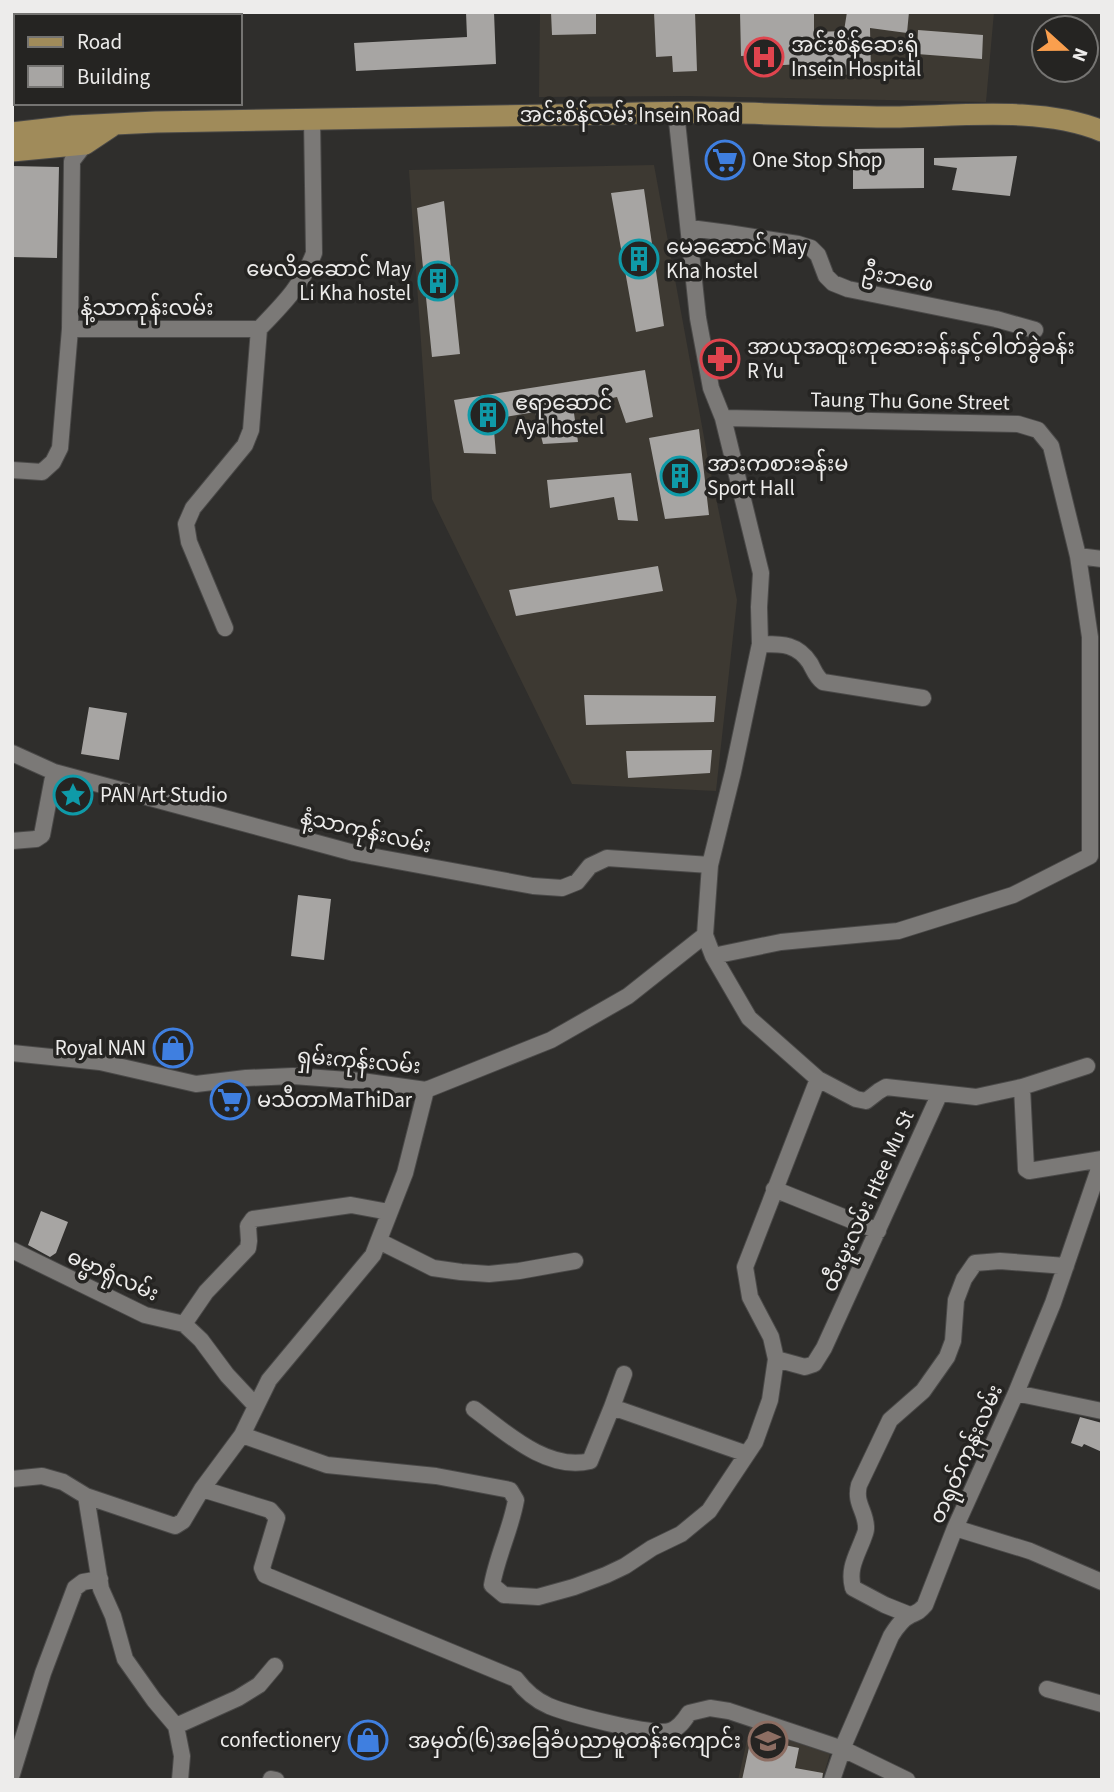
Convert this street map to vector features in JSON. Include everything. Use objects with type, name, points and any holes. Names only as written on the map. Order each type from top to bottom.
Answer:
[{"type":"main road","name":"အင်းစိန်လမ်း Insein Road","points":[[12,133],[73,126],[156,122],[676,112],[885,117],[1007,115],[1052,118],[1102,131]]},
{"type":"main road","points":[[12,151],[80,145],[115,124]]},
{"type":"street","points":[[676,112],[698,318],[711,388],[723,418],[761,573],[760,644],[710,865],[705,935],[713,956],[748,1018],[818,1079],[856,1099],[866,1101],[886,1087],[940,1093]]},
{"type":"street","points":[[225,628],[189,542],[186,524],[193,508],[246,445],[251,429],[259,329],[289,298],[307,271],[314,253],[313,119]]},
{"type":"street","points":[[70,329],[72,161],[80,145]]},
{"type":"street","name":"ဦးဘဖေ","points":[[690,228],[798,244],[811,248],[818,255],[826,276],[833,283],[848,289],[996,319],[1034,330]]},
{"type":"street","name":"နံ့သာကုန်းလမ်း","points":[[12,470],[43,471],[60,448],[70,329],[259,329]]},
{"type":"street","name":"Taung Thu Gone Street","points":[[723,418],[1018,424],[1038,430],[1051,446],[1096,637],[1090,856]]},
{"type":"street","points":[[1078,556],[1102,559]]},
{"type":"street","points":[[760,644],[787,645],[804,655],[822,682],[923,698]]},
{"type":"street","name":"နံ့သာကုန်းလမ်း","points":[[12,753],[54,772],[354,853],[533,886],[562,888],[577,882],[590,866],[607,858],[710,865]]},
{"type":"street","points":[[12,841],[36,839],[42,835],[54,772]]},
{"type":"street","points":[[713,956],[781,942],[898,931],[1013,895],[1090,856],[1102,869]]},
{"type":"street","name":"ရှမ်းကုန်းလမ်း","points":[[12,1053],[100,1062],[196,1084],[293,1076],[361,1081],[426,1090],[551,1040],[628,996],[705,935]]},
{"type":"street","name":"ထီးမူးလမ်း Htee Mu St","points":[[776,1359],[805,1367],[814,1364],[824,1348],[940,1093],[976,1097],[1022,1087],[1087,1066]]},
{"type":"street","points":[[242,1435],[327,1465],[436,1476],[510,1490],[516,1500],[514,1513],[492,1585],[504,1595],[538,1597],[574,1587],[625,1566],[652,1548],[681,1534],[709,1511],[755,1442],[770,1400],[776,1359],[771,1337],[750,1297],[745,1267],[818,1079]]},
{"type":"street","points":[[1022,1087],[1026,1169],[1030,1171],[1102,1159]]},
{"type":"street","points":[[12,1479],[42,1476],[63,1482],[86,1496],[175,1525],[183,1521],[202,1489],[242,1435],[269,1380],[373,1255],[405,1173],[426,1090]]},
{"type":"street","name":"တရုတ်ကုန်းလမ်း","points":[[832,1780],[891,1636],[898,1625],[910,1615],[918,1613],[925,1605],[955,1528],[1053,1303],[1102,1159]]},
{"type":"street","points":[[774,1189],[878,1231]]},
{"type":"street","points":[[256,1406],[228,1376],[201,1340],[184,1324],[206,1292],[248,1248],[248,1226],[253,1219],[351,1205],[389,1212]]},
{"type":"street","points":[[379,1241],[433,1268],[461,1272],[489,1274],[575,1261]]},
{"type":"street","name":"ဓမ္မာရုံလမ်း","points":[[12,1250],[145,1315],[184,1324]]},
{"type":"street","points":[[910,1615],[853,1588],[850,1578],[852,1567],[866,1530],[858,1501],[859,1485],[890,1420],[923,1391],[947,1357],[953,1341],[956,1300],[964,1279],[975,1263],[1000,1261],[1066,1266]]},
{"type":"street","points":[[474,1409],[518,1442],[549,1458],[580,1463],[590,1461],[624,1374]]},
{"type":"street","points":[[1016,1393],[1102,1411]]},
{"type":"street","points":[[612,1407],[747,1454]]},
{"type":"street","points":[[202,1489],[274,1513],[277,1518],[262,1568],[265,1575],[516,1679],[528,1694],[549,1706],[643,1731],[669,1731],[680,1726],[689,1713],[710,1708],[729,1711],[843,1749],[907,1780]]},
{"type":"street","points":[[86,1496],[102,1589],[125,1659],[176,1726],[182,1756],[180,1780]]},
{"type":"street","points":[[955,1528],[1030,1551],[1102,1582]]},
{"type":"street","points":[[12,1774],[43,1673],[75,1588],[83,1582],[100,1579]]},
{"type":"street","points":[[176,1726],[238,1698],[259,1685],[275,1666]]},
{"type":"street","points":[[1047,1689],[1102,1704]]},
{"type":"shaded area","name":"အင်းစိန်ဆေးရုံ Insein Hospital","points":[[540,12],[994,12],[986,102],[687,96],[539,97]]},
{"type":"shaded area","points":[[654,165],[737,600],[716,791],[572,784],[432,499],[409,170]]},
{"type":"shaded area","name":"အမှတ်(၆)အခြေခံပညာမူတန်းကျောင်း","points":[[750,1727],[830,1754],[822,1780],[738,1780]]},
{"type":"building","points":[[466,12],[494,12],[496,64],[356,71],[354,43],[467,37]]},
{"type":"building","points":[[551,12],[596,12],[596,34],[552,35]]},
{"type":"building","points":[[654,12],[695,12],[697,71],[673,72],[672,56],[656,57]]},
{"type":"building","points":[[740,12],[814,12],[814,32],[844,31],[847,12],[909,12],[907,33],[870,28],[871,74],[802,76],[802,64],[765,66],[765,55],[741,56]]},
{"type":"building","points":[[918,30],[983,35],[982,59],[917,54]]},
{"type":"building","points":[[924,148],[924,188],[853,189],[853,149]]},
{"type":"building","points":[[1017,156],[1010,196],[952,190],[957,168],[934,165],[934,158]]},
{"type":"building","points":[[12,166],[59,167],[57,258],[12,257]]},
{"type":"building","name":"မေခဆောင် May Kha hostel","points":[[644,189],[664,326],[636,332],[611,193]]},
{"type":"building","name":"မေလိခဆောင် May Li Kha hostel","points":[[444,201],[460,354],[432,357],[417,208]]},
{"type":"building","name":"ဧရာဆောင် Aya hostel","points":[[645,370],[653,417],[626,423],[617,397],[573,406],[578,442],[543,444],[535,412],[493,419],[496,454],[464,453],[454,400]]},
{"type":"building","name":"အားကစားခန်းမ Sport Hall","points":[[699,429],[709,515],[665,519],[649,438]]},
{"type":"building","points":[[631,473],[638,521],[618,520],[614,497],[550,508],[547,480]]},
{"type":"building","points":[[658,566],[663,591],[516,616],[509,590]]},
{"type":"building","points":[[584,695],[716,696],[714,722],[586,725]]},
{"type":"building","points":[[89,707],[127,713],[119,760],[81,754]]},
{"type":"building","points":[[712,750],[710,773],[628,778],[626,751]]},
{"type":"building","points":[[298,895],[331,899],[324,960],[291,956]]},
{"type":"building","points":[[41,1211],[68,1222],[56,1253],[50,1257],[28,1245]]},
{"type":"building","points":[[1080,1417],[1102,1423],[1102,1452],[1084,1444],[1082,1447],[1071,1443]]},
{"type":"building","name":"အမှတ်(၆)အခြေခံပညာမူတန်းကျောင်း","points":[[751,1738],[799,1748],[795,1768],[823,1773],[822,1780],[742,1780]]},
{"type":"place","name":"အင်းစိန်ဆေးရုံ Insein Hospital","points":[[764,57]]},
{"type":"place","name":"One Stop Shop","points":[[725,160]]},
{"type":"place","name":"မေခဆောင် May Kha hostel","points":[[639,259]]},
{"type":"place","name":"မေလိခဆောင် May Li Kha hostel","points":[[438,281]]},
{"type":"place","name":"အာယုအထူးကုဆေးခန်းနှင့်ဓါတ်ခွဲခန်း R Yu","points":[[720,359]]},
{"type":"place","name":"ဧရာဆောင် Aya hostel","points":[[488,415]]},
{"type":"place","name":"အားကစားခန်းမ Sport Hall","points":[[680,476]]},
{"type":"place","name":"PAN Art Studio","points":[[73,795]]},
{"type":"place","name":"Royal NAN","points":[[173,1048]]},
{"type":"place","name":"မသီတာMaThiDar","points":[[230,1100]]},
{"type":"place","name":"confectionery","points":[[368,1740]]},
{"type":"place","name":"အမှတ်(၆)အခြေခံပညာမူတန်းကျောင်း","points":[[768,1741]]}]
